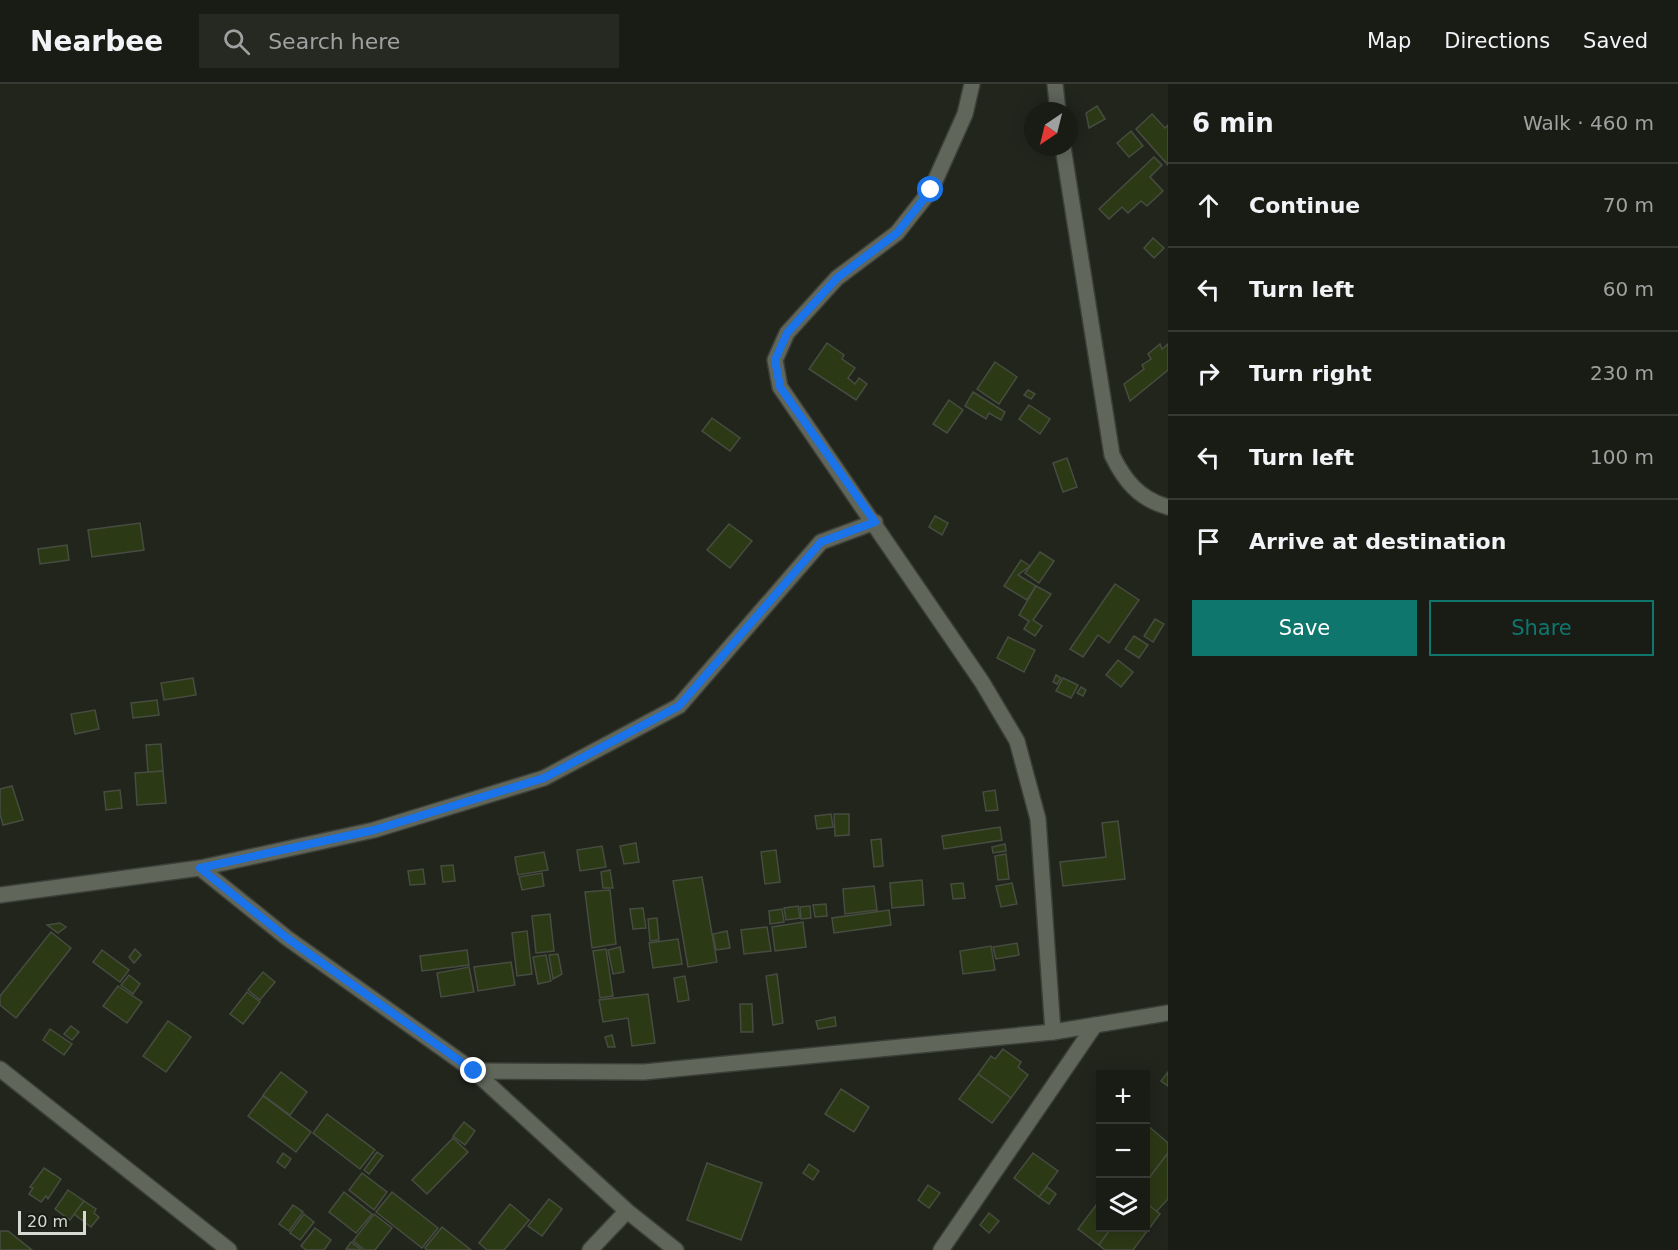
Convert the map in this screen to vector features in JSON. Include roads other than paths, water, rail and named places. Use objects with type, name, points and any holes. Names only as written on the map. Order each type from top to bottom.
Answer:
[{"type":"street","points":[[972,84],[965,114],[931,190],[897,233],[830,286],[787,333],[775,360],[780,387],[875,522],[982,682],[1017,741],[1038,819],[1053,1032]]},
{"type":"street","points":[[1055,84],[1057,102]]},
{"type":"street","points":[[1064,156],[1112,455],[1122,478],[1138,492],[1168,507]]},
{"type":"street","points":[[0,895],[200,868],[374,830],[544,778],[679,706],[821,542],[875,522]]},
{"type":"street","points":[[200,868],[287,938],[474,1071],[627,1211],[676,1250]]},
{"type":"street","points":[[474,1071],[644,1072],[1053,1032],[1168,1013]]},
{"type":"street","points":[[941,1250],[1095,1025]]},
{"type":"street","points":[[0,1069],[229,1250]]},
{"type":"street","points":[[590,1250],[627,1211]]}]
